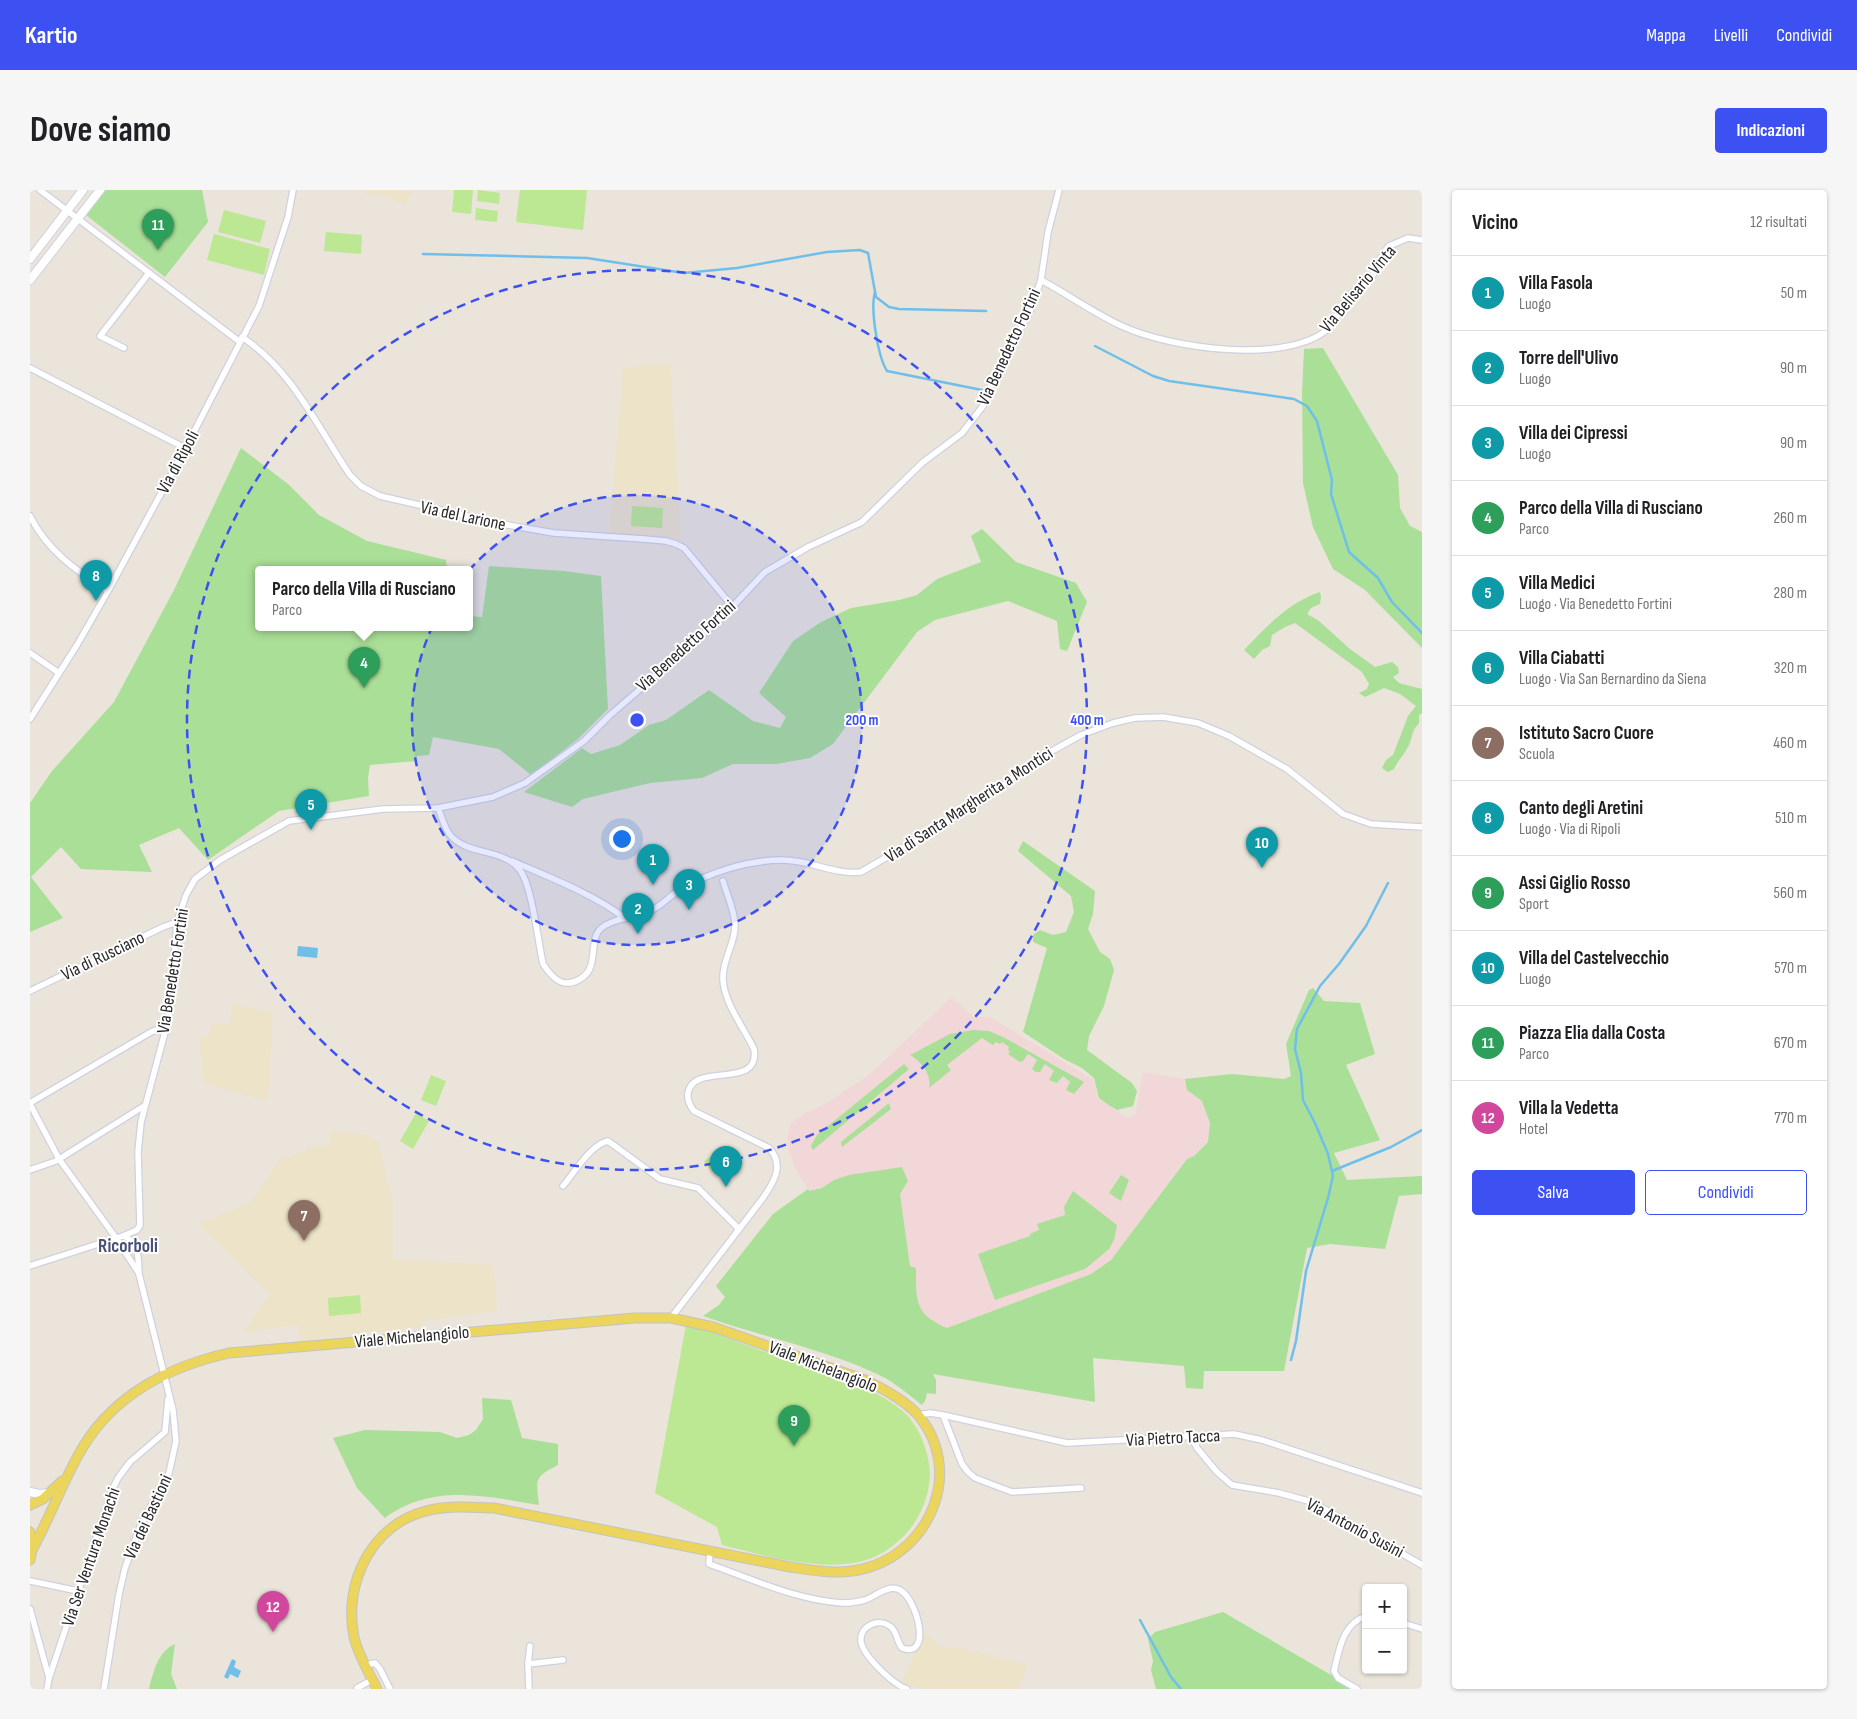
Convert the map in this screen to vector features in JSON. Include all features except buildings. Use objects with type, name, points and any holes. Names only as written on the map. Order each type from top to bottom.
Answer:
[{"type":"main road","name":"Viale Michelangiolo","points":[[67,1476],[86,1442],[109,1414],[138,1390],[164,1375],[195,1362],[229,1353],[635,1318],[671,1318],[713,1327],[865,1380],[897,1398],[918,1415],[931,1435],[940,1472],[939,1487],[927,1521],[910,1543],[899,1553],[868,1568],[832,1572],[790,1567],[494,1508],[451,1507],[425,1511],[404,1519],[373,1547],[358,1573],[353,1589],[350,1612],[356,1647],[377,1689]]},
{"type":"main road","points":[[30,1506],[50,1493],[67,1476]]},
{"type":"main road","points":[[30,1560],[32,1550],[67,1476]]},
{"type":"main road","points":[[30,1532],[32,1550]]},
{"type":"street","name":"Via del Larione","points":[[40,190],[149,273],[241,339],[261,350],[281,370],[352,478],[370,492],[404,503],[528,530],[671,542],[684,548],[732,606]]},
{"type":"street","points":[[30,259],[83,190]]},
{"type":"street","points":[[30,280],[100,190]]},
{"type":"street","name":"Via di Ripoli","points":[[30,719],[77,645],[108,590],[185,448],[262,297],[288,216],[293,190]]},
{"type":"street","name":"Via Benedetto Fortini","points":[[30,1266],[123,1236],[137,1230],[140,1225],[139,1134],[144,1106],[170,1009],[177,922],[186,894],[199,875],[220,860],[289,820],[383,809],[438,808],[493,797],[525,783],[584,741],[609,716],[720,620],[765,572],[808,547],[862,522],[922,463],[962,432],[983,406],[989,389],[1031,309],[1040,280],[1048,232],[1060,190]]},
{"type":"street","name":"Via Belisario Vinta","points":[[1040,280],[1110,320],[1142,334],[1165,341],[1210,347],[1274,349],[1292,347],[1323,334],[1350,294],[1373,275],[1389,246],[1408,238],[1422,240]]},
{"type":"street","points":[[124,348],[100,336],[149,273]]},
{"type":"street","points":[[30,368],[185,448]]},
{"type":"street","points":[[30,516],[45,541],[63,559],[108,590]]},
{"type":"street","points":[[30,653],[59,673]]},
{"type":"street","name":"Via di Santa Margherita a Montici","points":[[438,808],[450,835],[459,843],[508,860],[520,870],[528,884],[543,964],[550,974],[561,982],[574,983],[585,976],[591,966],[593,941],[598,932],[608,923],[652,911],[679,890],[704,876],[763,862],[784,860],[847,873],[861,872],[973,807],[1043,756],[1081,735],[1113,723],[1135,718],[1162,717],[1198,723],[1229,736],[1287,769],[1343,814],[1371,824],[1422,827]]},
{"type":"street","points":[[508,860],[562,882],[625,918]]},
{"type":"street","points":[[671,1318],[775,1182],[777,1174],[776,1159],[773,1153],[762,1144],[694,1111],[688,1099],[690,1086],[696,1080],[741,1072],[754,1062],[754,1049],[727,997],[724,985],[724,968],[735,926],[723,881]]},
{"type":"street","name":"Via di Rusciano","points":[[30,991],[163,926],[177,922]]},
{"type":"street","points":[[139,1274],[116,1238],[59,1159],[30,1104],[151,1032],[156,1030],[165,1032]]},
{"type":"street","points":[[30,1170],[59,1159],[144,1106]]},
{"type":"street","points":[[563,1186],[595,1147],[602,1142],[608,1141],[660,1179],[698,1188],[739,1229]]},
{"type":"street","points":[[123,1236],[132,1240],[137,1248],[139,1274]]},
{"type":"street","name":"Via dei Bastioni","points":[[104,1689],[126,1562],[141,1524],[167,1477],[173,1459],[176,1430],[174,1415],[139,1274]]},
{"type":"street","name":"Via Ser Ventura Monachi","points":[[47,1689],[101,1521],[118,1478],[138,1454],[165,1432],[169,1394]]},
{"type":"street","name":"Via Pietro Tacca","points":[[918,1415],[930,1413],[943,1415],[1067,1443],[1234,1434],[1256,1438],[1422,1493]]},
{"type":"street","points":[[943,1415],[962,1464],[976,1478],[1012,1492],[1081,1488]]},
{"type":"street","name":"Via Antonio Susini","points":[[1191,1436],[1197,1448],[1217,1472],[1232,1485],[1279,1493],[1312,1502],[1422,1564]]},
{"type":"street","points":[[30,1492],[39,1494],[50,1493]]},
{"type":"street","points":[[710,1552],[710,1564],[799,1596],[845,1603],[865,1600],[889,1588],[901,1590],[910,1601],[919,1624],[920,1636],[917,1645],[911,1648],[902,1648],[893,1628],[878,1623],[865,1628],[861,1641],[866,1653],[888,1677],[907,1689]]},
{"type":"street","points":[[30,1581],[78,1591]]},
{"type":"street","points":[[30,1609],[49,1678]]},
{"type":"street","points":[[1357,1689],[1338,1678],[1334,1671],[1342,1639],[1352,1624],[1362,1617]]},
{"type":"street","points":[[1407,1624],[1422,1629]]},
{"type":"street","points":[[529,1689],[528,1664],[530,1646]]},
{"type":"street","points":[[528,1664],[564,1660]]},
{"type":"street","points":[[365,1665],[375,1663],[390,1689]]},
{"type":"street","points":[[357,1688],[372,1680]]},
{"type":"shaded area","points":[[359,190],[412,190],[406,206],[375,192],[373,196]]},
{"type":"shaded area","points":[[670,362],[681,540],[609,533],[623,368]]},
{"type":"shaded area","points":[[952,997],[973,1017],[990,1017],[1094,1080],[1098,1099],[1128,1118],[1136,1114],[1143,1072],[1185,1079],[1187,1090],[1202,1101],[1210,1123],[1208,1142],[1192,1158],[1187,1159],[1111,1260],[1091,1274],[947,1328],[930,1321],[919,1306],[916,1295],[916,1268],[910,1266],[900,1194],[908,1181],[864,1174],[834,1180],[822,1188],[809,1191],[794,1166],[787,1143],[790,1124],[807,1112],[824,1105],[870,1074]]},
{"type":"shaded area","points":[[232,1004],[273,1013],[268,1101],[204,1083],[199,1037],[209,1037],[211,1024],[230,1024]]},
{"type":"shaded area","points":[[332,1131],[367,1135],[378,1142],[393,1203],[393,1259],[494,1265],[497,1311],[422,1321],[422,1328],[300,1340],[298,1325],[244,1332],[270,1295],[198,1224],[250,1203],[281,1159],[307,1150],[307,1146],[328,1146]]},
{"type":"shaded area","points":[[927,1632],[933,1640],[937,1641],[936,1647],[966,1649],[1028,1665],[1018,1689],[923,1689],[902,1683],[923,1633]]},
{"type":"green space","points":[[106,190],[202,190],[208,222],[165,277],[86,215]]},
{"type":"green space","points":[[454,190],[473,190],[471,214],[452,212]]},
{"type":"green space","points":[[478,190],[500,193],[499,204],[477,201]]},
{"type":"green space","points":[[520,190],[587,190],[583,230],[516,222]]},
{"type":"green space","points":[[476,208],[498,211],[497,222],[475,220]]},
{"type":"green space","points":[[224,210],[266,221],[260,243],[218,232]]},
{"type":"green space","points":[[326,232],[362,235],[361,254],[324,251]]},
{"type":"green space","points":[[214,234],[270,249],[264,275],[207,260]]},
{"type":"green space","points":[[1323,348],[1398,475],[1400,508],[1410,526],[1422,532],[1422,648],[1365,590],[1333,569],[1313,527],[1303,483],[1302,393],[1304,349]]},
{"type":"green space","points":[[241,448],[288,484],[319,515],[367,541],[446,560],[447,566],[255,566],[255,631],[473,631],[473,616],[482,617],[489,566],[564,571],[601,576],[608,709],[578,739],[531,775],[499,749],[433,737],[429,755],[417,756],[416,761],[370,765],[368,778],[369,796],[279,811],[208,860],[179,828],[139,845],[152,872],[81,869],[61,847],[31,877],[63,918],[30,932],[30,803],[52,771],[114,702],[174,590]]},
{"type":"green space","points":[[632,506],[663,508],[662,528],[631,526]]},
{"type":"green space","points":[[982,529],[1016,562],[1076,583],[1087,602],[1067,651],[1060,649],[1057,621],[1008,601],[935,620],[917,632],[833,744],[810,758],[776,764],[733,764],[702,778],[650,783],[583,799],[572,807],[524,792],[582,748],[591,754],[620,745],[649,725],[666,720],[709,690],[753,721],[780,728],[786,717],[759,693],[793,641],[821,622],[851,608],[917,595],[937,579],[981,562],[971,536]]},
{"type":"green space","points":[[1320,592],[1320,604],[1311,608],[1307,614],[1319,621],[1350,649],[1375,667],[1392,662],[1398,667],[1399,673],[1393,677],[1399,683],[1422,689],[1422,713],[1419,715],[1419,723],[1413,732],[1406,751],[1394,769],[1388,772],[1382,768],[1386,760],[1393,755],[1408,716],[1416,706],[1400,694],[1384,688],[1365,697],[1359,693],[1367,689],[1369,684],[1362,672],[1295,623],[1272,635],[1270,646],[1262,650],[1254,659],[1244,650],[1288,609],[1309,596]]},
{"type":"green space","points":[[1023,841],[1095,891],[1093,914],[1088,929],[1100,952],[1110,959],[1114,970],[1104,1006],[1089,1036],[1087,1050],[1132,1083],[1137,1091],[1133,1106],[1117,1110],[1107,1104],[1099,1098],[1094,1078],[1082,1068],[1064,1059],[1023,1032],[1047,948],[1033,942],[1033,935],[1040,930],[1053,935],[1066,932],[1074,912],[1071,896],[1018,851]]},
{"type":"green space","points":[[1313,988],[1324,1001],[1360,1003],[1375,1054],[1346,1065],[1380,1140],[1334,1153],[1347,1180],[1422,1176],[1422,1194],[1399,1196],[1385,1249],[1330,1244],[1307,1248],[1284,1371],[1204,1371],[1203,1389],[1186,1388],[1184,1366],[1093,1358],[1095,1402],[933,1374],[936,1380],[936,1394],[927,1393],[922,1405],[890,1381],[864,1368],[703,1316],[719,1305],[725,1297],[716,1286],[773,1214],[808,1189],[809,1191],[822,1188],[834,1180],[849,1175],[902,1167],[908,1181],[900,1194],[910,1266],[916,1268],[916,1289],[919,1305],[928,1317],[936,1323],[947,1328],[1091,1274],[1111,1260],[1187,1159],[1194,1156],[1208,1142],[1210,1123],[1202,1101],[1187,1090],[1185,1079],[1232,1074],[1284,1079],[1291,1076],[1286,1044],[1309,990]]},
{"type":"green space","points":[[973,1030],[989,1031],[1003,1037],[1084,1082],[1074,1094],[1066,1090],[1070,1082],[1063,1076],[1057,1083],[1049,1080],[1054,1071],[1045,1064],[1040,1072],[1036,1072],[1032,1069],[1037,1060],[1028,1054],[1020,1062],[1008,1054],[1010,1052],[1009,1047],[1002,1042],[1000,1044],[996,1042],[993,1045],[982,1038],[947,1065],[951,1070],[929,1088],[929,1078],[925,1069],[910,1055],[950,1034]]},
{"type":"green space","points":[[904,1064],[909,1069],[813,1150],[811,1146],[817,1135]]},
{"type":"green space","points":[[431,1075],[446,1081],[436,1106],[421,1100]]},
{"type":"green space","points":[[889,1103],[891,1109],[842,1147],[841,1142]]},
{"type":"green space","points":[[416,1113],[429,1121],[413,1149],[400,1141]]},
{"type":"green space","points":[[727,1146],[735,1158],[712,1172],[704,1161]]},
{"type":"green space","points":[[1121,1175],[1129,1180],[1121,1201],[1109,1193]]},
{"type":"green space","points":[[1073,1191],[1117,1225],[1114,1240],[1109,1249],[1085,1269],[995,1300],[978,1254],[1030,1236],[1030,1234],[1039,1230],[1037,1224],[1065,1215],[1064,1207]]},
{"type":"green space","points":[[360,1295],[361,1313],[329,1316],[328,1298]]},
{"type":"green space","points":[[686,1325],[708,1331],[862,1387],[874,1392],[906,1414],[917,1429],[925,1447],[930,1476],[924,1505],[905,1535],[886,1551],[861,1561],[842,1564],[822,1564],[780,1559],[722,1545],[717,1527],[655,1493]]},
{"type":"green space","points":[[482,1398],[511,1400],[522,1438],[558,1444],[558,1465],[544,1473],[538,1480],[539,1505],[479,1496],[440,1496],[421,1500],[403,1507],[385,1518],[357,1488],[333,1438],[365,1430],[440,1432],[457,1438],[469,1435],[476,1430],[483,1419]]},
{"type":"green space","points":[[1223,1612],[1355,1689],[1156,1689],[1151,1670],[1153,1661],[1148,1639],[1155,1632]]},
{"type":"green space","points":[[175,1644],[171,1674],[177,1689],[149,1689],[160,1657],[169,1647]]},
{"type":"water","points":[[298,946],[318,948],[317,958],[297,956]]},
{"type":"water","points":[[232,1659],[236,1661],[234,1667],[241,1671],[238,1678],[230,1674],[228,1679],[224,1677]]},
{"type":"waterway","points":[[423,254],[587,258],[684,273],[737,268],[827,252],[860,250],[868,253],[876,297],[889,307],[899,309],[986,311]]},
{"type":"waterway","points":[[875,292],[876,333],[887,371],[982,390]]},
{"type":"waterway","points":[[1095,346],[1153,376],[1169,381],[1294,399],[1307,406],[1317,421],[1332,480],[1331,494],[1349,552],[1378,578],[1392,602],[1422,633]]},
{"type":"waterway","points":[[1291,1360],[1296,1341],[1306,1271],[1333,1176],[1328,1154],[1303,1100],[1301,1073],[1295,1049],[1297,1029],[1320,986],[1339,964],[1366,926],[1388,883]]},
{"type":"waterway","points":[[1332,1171],[1391,1147],[1422,1130]]},
{"type":"waterway","points":[[1140,1620],[1171,1677],[1181,1689]]},
{"type":"place","name":"Piazza Elia dalla Costa","points":[[158,250]]},
{"type":"place","name":"Canto degli Aretini","points":[[96,601]]},
{"type":"place","name":"Parco della Villa di Rusciano","points":[[364,688]]},
{"type":"place","name":"Villa Medici","points":[[311,830]]},
{"type":"place","name":"Villa del Castelvecchio","points":[[1262,868]]},
{"type":"place","name":"Villa Fasola","points":[[653,885]]},
{"type":"place","name":"Villa dei Cipressi","points":[[689,910]]},
{"type":"place","name":"Torre dell'Ulivo","points":[[638,934]]},
{"type":"place","name":"Villa Ciabatti","points":[[726,1187]]},
{"type":"place","name":"Istituto Sacro Cuore","points":[[304,1241]]},
{"type":"place","name":"Assi Giglio Rosso","points":[[794,1446]]},
{"type":"place","name":"Villa la Vedetta","points":[[273,1632]]},
{"type":"district","name":"Ricorboli","points":[[128,1246]]}]
